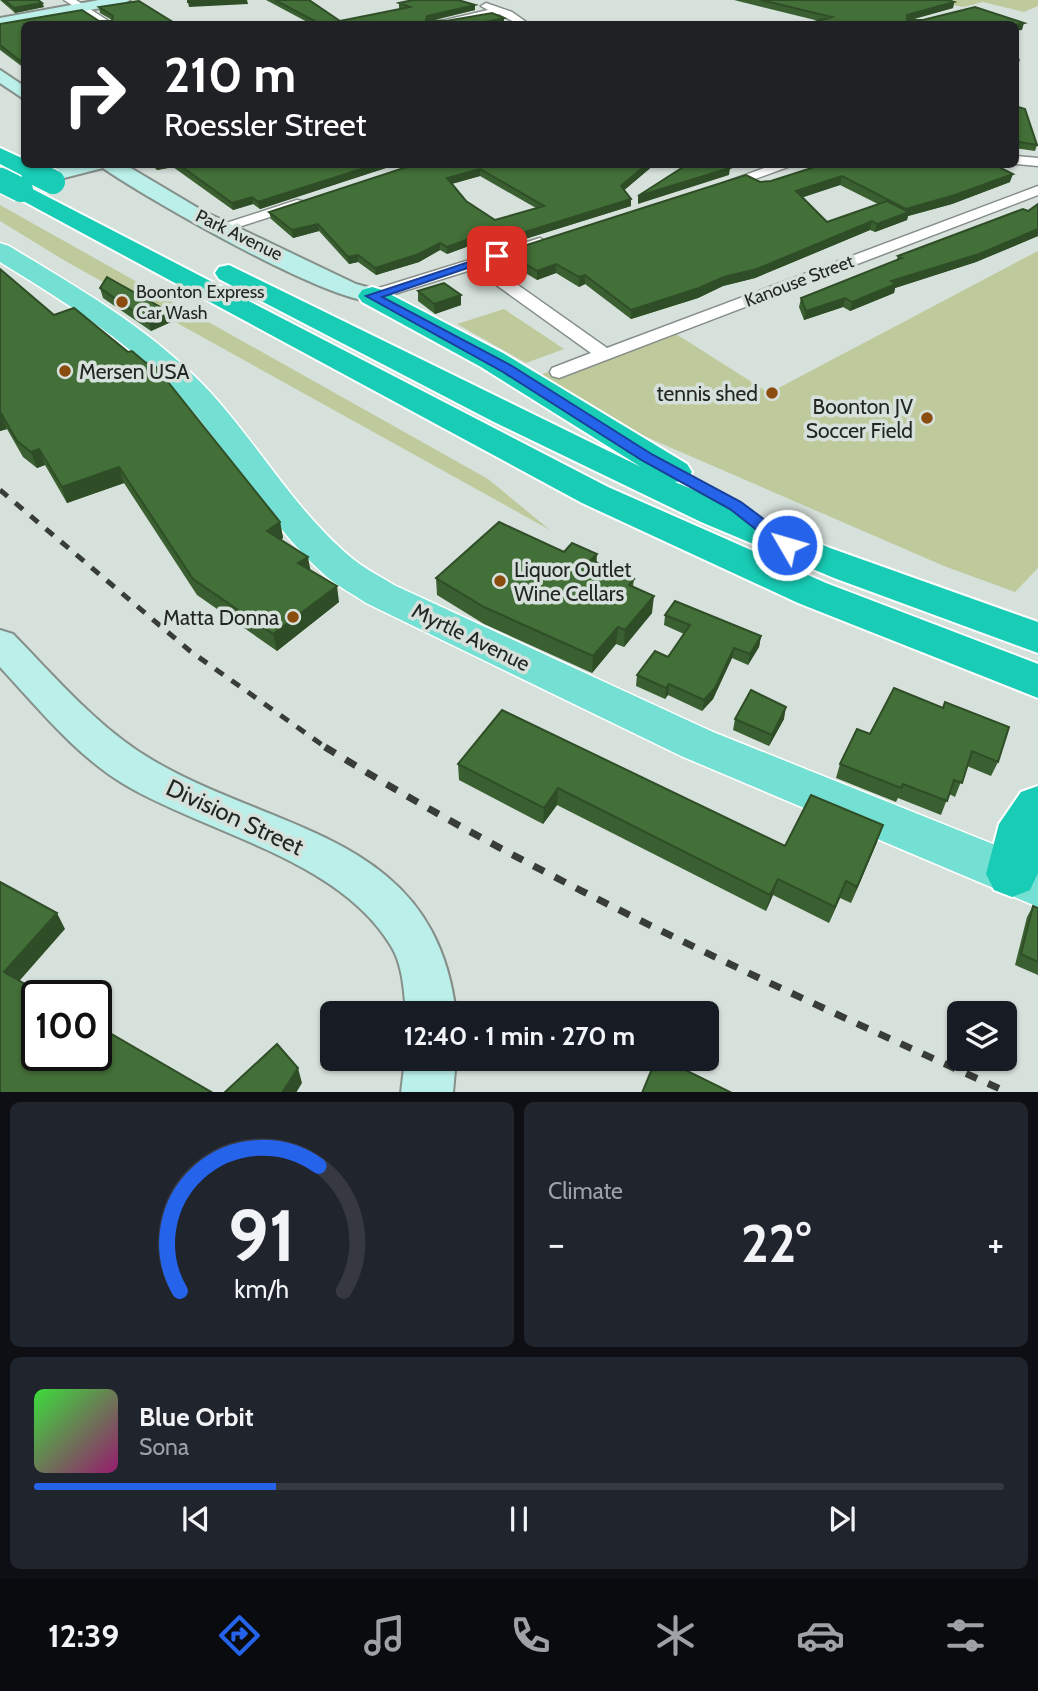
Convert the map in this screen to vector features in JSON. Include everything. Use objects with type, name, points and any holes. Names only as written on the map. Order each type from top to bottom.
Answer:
[{"type":"highway","points":[[0,155],[18,182],[595,495],[812,593],[1038,682]]},
{"type":"highway","points":[[18,182],[530,427],[787,545],[1038,638]]},
{"type":"highway","points":[[372,296],[492,360],[648,458],[736,505],[787,545]]},
{"type":"highway","points":[[1025,879],[1024,824],[1038,806]]},
{"type":"main road","name":"Myrtle Avenue","points":[[0,251],[91,307],[145,345],[199,399],[309,536],[340,568],[380,594],[697,744],[1025,879]]},
{"type":"street","points":[[0,22],[74,4],[123,0]]},
{"type":"street","points":[[472,1],[499,10],[519,21]]},
{"type":"street","points":[[74,4],[103,21]]},
{"type":"street","points":[[447,21],[499,10]]},
{"type":"street","points":[[0,75],[21,92]]},
{"type":"street","points":[[1019,160],[1038,162]]},
{"type":"street","points":[[18,182],[79,168]]},
{"type":"street","name":"Park Avenue","points":[[116,168],[137,183],[222,227],[347,289],[372,296]]},
{"type":"street","points":[[710,190],[778,168]]},
{"type":"street","name":"Kanouse Street","points":[[559,372],[1038,190]]},
{"type":"street","points":[[222,227],[315,198]]},
{"type":"street","points":[[372,296],[554,238]]},
{"type":"street","points":[[476,262],[604,354]]},
{"type":"street","name":"Division Street","points":[[0,643],[65,710],[140,773],[322,858],[373,891],[409,932],[428,985],[429,1001]]},
{"type":"street","points":[[427,1092],[430,1071]]},
{"type":"green space","points":[[929,0],[1038,0],[1038,6],[1024,12],[983,2],[963,7]]},
{"type":"green space","points":[[0,205],[488,479],[550,530],[67,262],[0,221]]},
{"type":"green space","points":[[1038,251],[1038,568],[1015,592],[944,566],[593,414],[532,378],[665,327],[769,393]]},
{"type":"green space","points":[[504,309],[564,349],[526,363],[457,324]]},
{"type":"building","points":[[4,0],[38,0],[42,3],[14,8]]},
{"type":"building","points":[[188,0],[224,0],[188,2]]},
{"type":"building","points":[[275,0],[309,0],[340,21],[314,21]]},
{"type":"building","points":[[413,0],[458,0],[475,5],[427,16],[426,20],[446,21],[340,21],[410,7],[399,3]]},
{"type":"building","points":[[761,0],[948,0],[954,2],[907,15],[907,20],[923,20],[975,7],[1018,21],[818,21],[832,17]]},
{"type":"building","points":[[139,1],[171,21],[112,21],[113,16],[99,7]]},
{"type":"building","points":[[82,10],[99,21],[21,21],[21,62],[0,45],[0,24]]},
{"type":"building","points":[[492,13],[504,18],[490,21],[446,21]]},
{"type":"building","points":[[1019,107],[1025,109],[1037,145],[1019,142]]},
{"type":"building","points":[[184,168],[364,168],[258,202],[252,197],[232,203]]},
{"type":"building","points":[[404,168],[642,168],[621,186],[631,199],[493,242],[480,235],[447,247],[440,243],[419,254],[375,268],[358,255],[348,257],[318,224],[292,230],[269,212]],"holes":[[[480,169],[544,206],[495,220],[466,201],[447,178]]]},
{"type":"building","points":[[682,168],[730,168],[638,196]]},
{"type":"building","points":[[812,168],[1001,168],[1013,174],[906,209],[842,176],[796,191],[827,222],[887,201],[909,212],[877,224],[872,221],[757,269],[724,277],[631,310],[585,275],[579,277],[556,264],[537,271],[514,257],[520,255],[511,250],[746,175],[760,182]]},
{"type":"building","points":[[1038,204],[1038,229],[979,254],[891,281],[896,284],[852,302],[845,298],[806,311],[801,298],[902,258],[898,256],[1023,209],[1028,211]]},
{"type":"building","points":[[0,269],[54,315],[74,308],[128,352],[132,351],[146,363],[152,362],[280,522],[267,531],[308,557],[298,563],[337,586],[273,634],[193,579],[119,467],[62,487],[39,449],[31,452],[17,441],[0,413]]},
{"type":"building","points":[[107,277],[169,312],[148,321],[100,288]]},
{"type":"building","points":[[444,283],[461,295],[434,304],[418,291]]},
{"type":"building","points":[[499,522],[564,552],[572,543],[597,554],[591,560],[634,579],[629,585],[654,596],[625,630],[618,627],[593,656],[484,607],[436,578]]},
{"type":"building","points":[[675,601],[761,636],[750,654],[734,648],[715,688],[704,700],[669,684],[666,688],[637,675],[655,651],[668,657],[690,625],[665,615]]},
{"type":"building","points":[[894,688],[943,708],[945,702],[1009,727],[998,762],[972,751],[962,783],[954,780],[947,801],[903,784],[901,788],[840,764],[857,729],[870,734]]},
{"type":"building","points":[[751,690],[786,707],[772,735],[735,719]]},
{"type":"building","points":[[502,710],[785,846],[811,795],[883,825],[857,887],[846,881],[835,907],[778,879],[770,895],[558,788],[544,808],[458,764]]},
{"type":"building","points":[[0,882],[57,913],[4,972],[21,982],[21,1071],[112,1071],[112,1034],[211,1092],[0,1092]]},
{"type":"building","points":[[1033,906],[1038,908],[1038,962],[1021,954]]},
{"type":"building","points":[[277,1044],[298,1068],[283,1092],[225,1092]]},
{"type":"building","points":[[651,1071],[687,1071],[730,1092],[642,1092]]},
{"type":"railway","points":[[0,490],[190,651],[326,748]]},
{"type":"railway","points":[[326,748],[491,843],[661,931],[1007,1092]]},
{"type":"place","name":"Boonton Express Car Wash","points":[[122,302]]},
{"type":"place","name":"Mersen USA","points":[[65,371]]},
{"type":"place","name":"tennis shed","points":[[772,393]]},
{"type":"place","name":"Boonton JV Soccer Field","points":[[927,418]]},
{"type":"place","name":"Liquor Outlet Wine Cellars","points":[[500,581]]},
{"type":"place","name":"Matta Donna","points":[[293,617]]},
{"type":"route","points":[[497,256],[372,296],[492,360],[648,458],[736,505],[787,545]]}]
